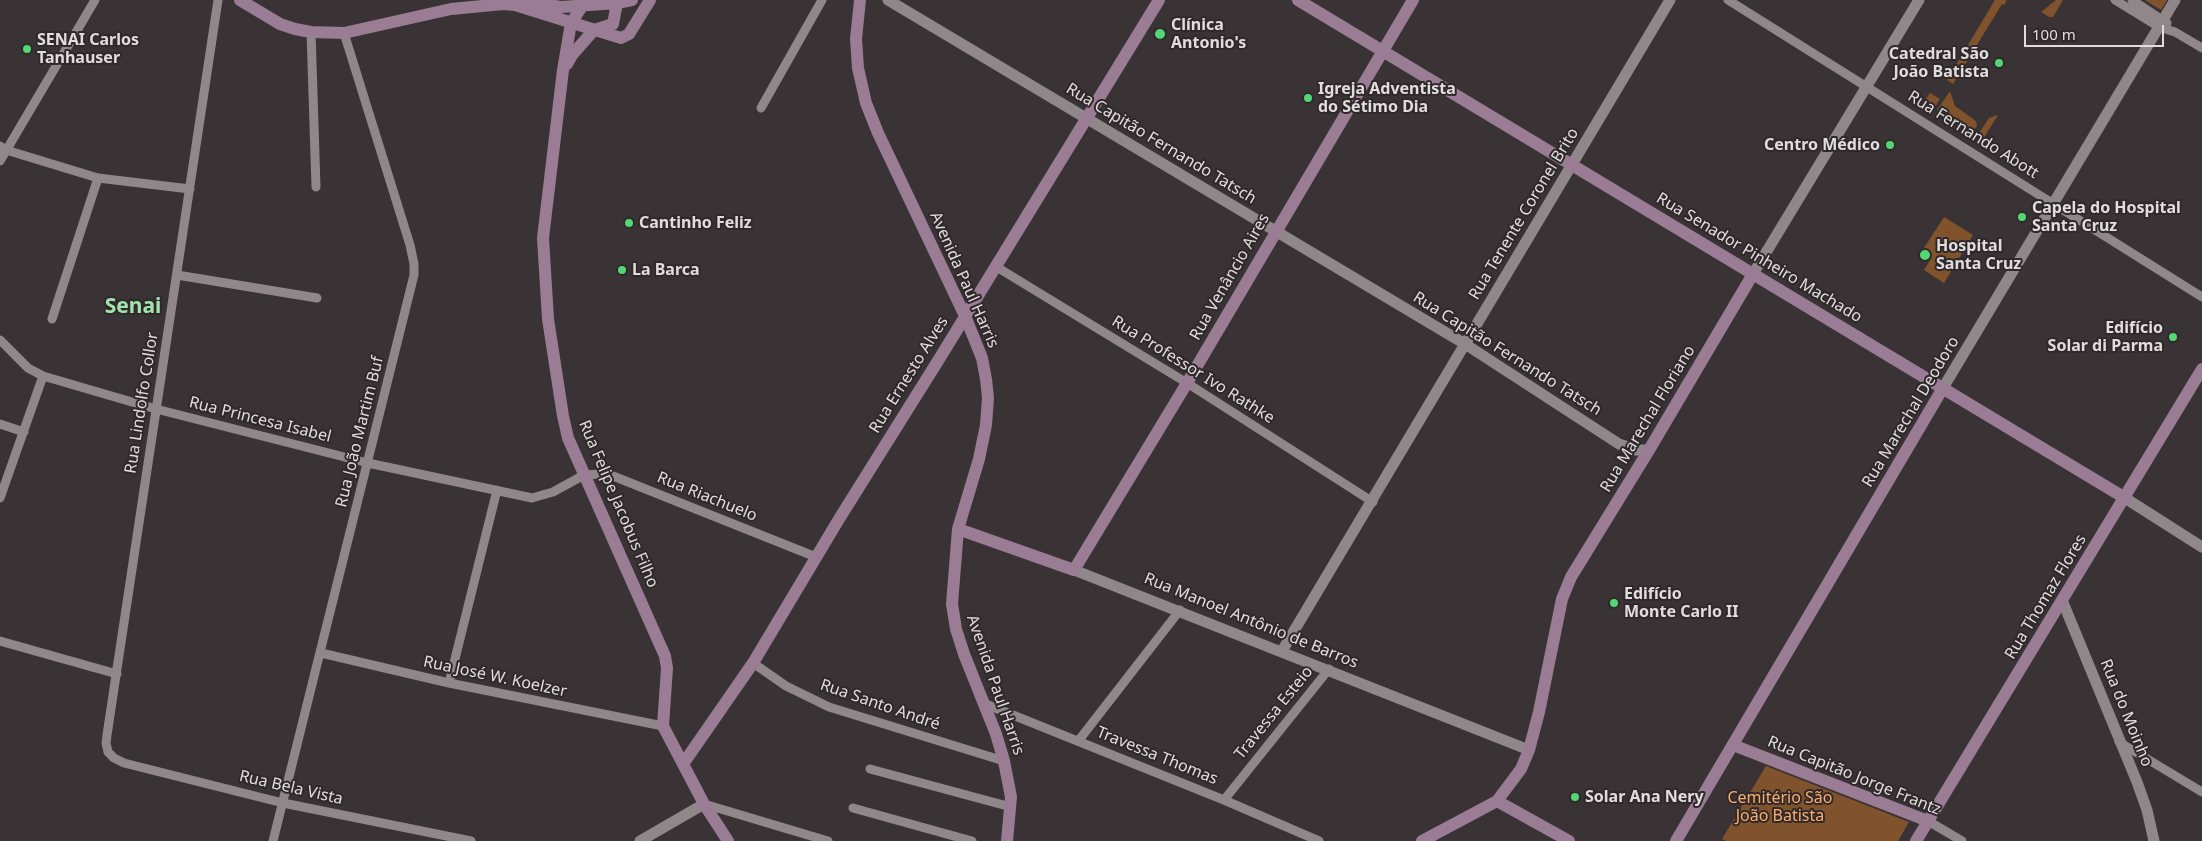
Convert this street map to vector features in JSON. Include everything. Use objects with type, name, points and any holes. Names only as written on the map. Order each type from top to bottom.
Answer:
[{"type":"main road","points":[[240,0],[280,24],[295,29],[311,32],[344,33],[451,9],[515,2],[554,7],[617,3],[632,0]]},
{"type":"main road","points":[[451,9],[471,0]]},
{"type":"main road","points":[[515,2],[613,36],[625,36],[629,34],[650,0]]},
{"type":"main road","name":"Avenida Paul Harris","points":[[860,0],[856,39],[858,68],[866,103],[878,133],[965,316],[982,358],[988,398],[982,445],[958,529],[953,582],[954,617],[964,654],[1004,762],[1011,796],[1007,841]]},
{"type":"main road","name":"Rua Ernesto Alves","points":[[683,764],[753,663],[816,557],[1159,0]]},
{"type":"main road","name":"Rua Senador Pinheiro Machado","points":[[1298,0],[2125,498]]},
{"type":"main road","name":"Rua Venâncio Aires","points":[[1074,570],[1187,383],[1413,0]]},
{"type":"main road","points":[[563,70],[572,55],[594,30],[613,24],[617,3]]},
{"type":"main road","points":[[571,23],[583,5]]},
{"type":"main road","name":"Rua Felipe Jacobus Filho","points":[[571,23],[563,70],[543,238],[544,280],[563,416],[568,438],[665,656],[667,668],[663,726]]},
{"type":"main road","name":"Rua Marechal Floriano","points":[[1422,841],[1497,801],[1522,769],[1529,750],[1562,599],[1571,577],[1753,274]]},
{"type":"main road","name":"Rua Thomaz Flores","points":[[1916,841],[2202,369]]},
{"type":"main road","name":"Rua Marechal Deodoro","points":[[1676,841],[1943,388]]},
{"type":"main road","name":"Rua Manoel Antônio de Barros","points":[[958,529],[1074,570]]},
{"type":"main road","points":[[663,726],[704,804],[728,841]]},
{"type":"main road","name":"Rua Capitão Jorge Frantz","points":[[1732,746],[1928,821]]},
{"type":"main road","points":[[1497,801],[1569,841]]},
{"type":"street","points":[[0,161],[3,148],[95,0]]},
{"type":"street","name":"Rua Lindolfo Collor","points":[[108,752],[106,743],[218,0]]},
{"type":"street","points":[[761,108],[822,0]]},
{"type":"street","name":"Rua Capitão Fernando Tatsch","points":[[888,0],[1465,344],[1619,444],[1636,460],[1637,470]]},
{"type":"street","name":"Rua Tenente Coronel Brito","points":[[1282,651],[1373,502],[1670,0]]},
{"type":"street","name":"Rua Fernando Abott","points":[[1728,0],[2202,297]]},
{"type":"street","name":"Rua Marechal Floriano","points":[[1753,274],[1919,0]]},
{"type":"street","points":[[2115,0],[2161,23],[2202,48]]},
{"type":"street","points":[[2132,0],[2161,23]]},
{"type":"street","name":"Rua Marechal Deodoro","points":[[1943,388],[2175,0]]},
{"type":"street","points":[[311,32],[316,187]]},
{"type":"street","name":"Rua João Martim Buf","points":[[273,841],[412,286],[414,264],[410,244],[344,33]]},
{"type":"street","points":[[3,148],[98,178],[190,189]]},
{"type":"street","points":[[52,319],[98,178]]},
{"type":"street","name":"Rua Professor Ivo Rathke","points":[[995,266],[1187,383],[1373,502]]},
{"type":"street","points":[[177,275],[317,298]]},
{"type":"street","name":"Rua Princesa Isabel","points":[[0,340],[18,359],[43,376],[156,409],[368,463],[532,498],[540,497],[584,475]]},
{"type":"street","points":[[0,498],[43,376]]},
{"type":"street","points":[[0,424],[24,432]]},
{"type":"street","name":"Rua Capitão Fernando Tatsch","points":[[1619,444],[1636,450],[1649,450]]},
{"type":"street","name":"Rua Riachuelo","points":[[584,475],[602,474],[613,476],[816,557]]},
{"type":"street","points":[[449,684],[497,490]]},
{"type":"street","name":"Rua Senador Pinheiro Machado","points":[[2125,498],[2202,547]]},
{"type":"street","name":"Rua Manoel Antônio de Barros","points":[[1074,570],[1180,610],[1529,750]]},
{"type":"street","name":"Rua do Moinho","points":[[2062,600],[2147,810],[2154,841]]},
{"type":"street","points":[[1079,740],[1180,610]]},
{"type":"street","points":[[0,641],[117,674]]},
{"type":"street","name":"Rua José W. Koelzer","points":[[321,653],[449,684],[663,726]]},
{"type":"street","name":"Rua Santo André","points":[[753,663],[786,686],[829,707],[1004,762]]},
{"type":"street","name":"Travessa Esteio","points":[[1224,800],[1329,670]]},
{"type":"street","name":"Travessa Thomas","points":[[983,702],[1079,740],[1319,841]]},
{"type":"street","points":[[2119,742],[2202,792]]},
{"type":"street","name":"Rua Bela Vista","points":[[108,752],[114,758],[124,763],[283,803],[471,841]]},
{"type":"street","points":[[870,769],[1011,807]]},
{"type":"street","points":[[640,841],[704,804],[828,841]]},
{"type":"street","points":[[852,808],[972,841]]},
{"type":"street","name":"Rua Capitão Jorge Frantz","points":[[1928,821],[1962,841]]},
{"type":"green space","points":[[1995,0],[2007,0],[2004,5],[2002,4],[1953,84],[1947,80]]},
{"type":"green space","points":[[2056,0],[2063,0],[2053,17],[2049,17],[2041,12]]},
{"type":"green space","points":[[2145,0],[2167,0],[2161,10]]},
{"type":"green space","points":[[1950,91],[1955,106],[1976,121],[1977,126],[1972,131],[1937,110]]},
{"type":"green space","points":[[1930,93],[1940,99],[1934,108],[1924,102]]},
{"type":"green space","points":[[1998,115],[1983,139],[1978,135],[1989,118]]},
{"type":"green space","points":[[1944,217],[1973,235],[1944,283],[1924,270],[1932,257],[1922,251]]},
{"type":"green space","name":"Cemitério São João Batista","points":[[1766,766],[1909,822],[1898,841],[1726,841],[1722,839]]},
{"type":"place","name":"Clínica Antonio's","points":[[1160,34]]},
{"type":"place","name":"SENAI Carlos Tanhauser","points":[[27,49]]},
{"type":"place","name":"Catedral São João Batista","points":[[1999,63]]},
{"type":"place","name":"Igreja Adventista do Sétimo Dia","points":[[1308,98]]},
{"type":"place","name":"Centro Médico","points":[[1890,145]]},
{"type":"place","name":"Capela do Hospital Santa Cruz","points":[[2022,217]]},
{"type":"place","name":"Cantinho Feliz","points":[[629,223]]},
{"type":"place","name":"Hospital Santa Cruz","points":[[1925,255]]},
{"type":"place","name":"La Barca","points":[[622,270]]},
{"type":"place","name":"Edifício Solar di Parma","points":[[2173,337]]},
{"type":"place","name":"Edifício Monte Carlo II","points":[[1614,603]]},
{"type":"place","name":"Solar Ana Nery","points":[[1575,797]]},
{"type":"district","name":"Senai","points":[[133,307]]}]
